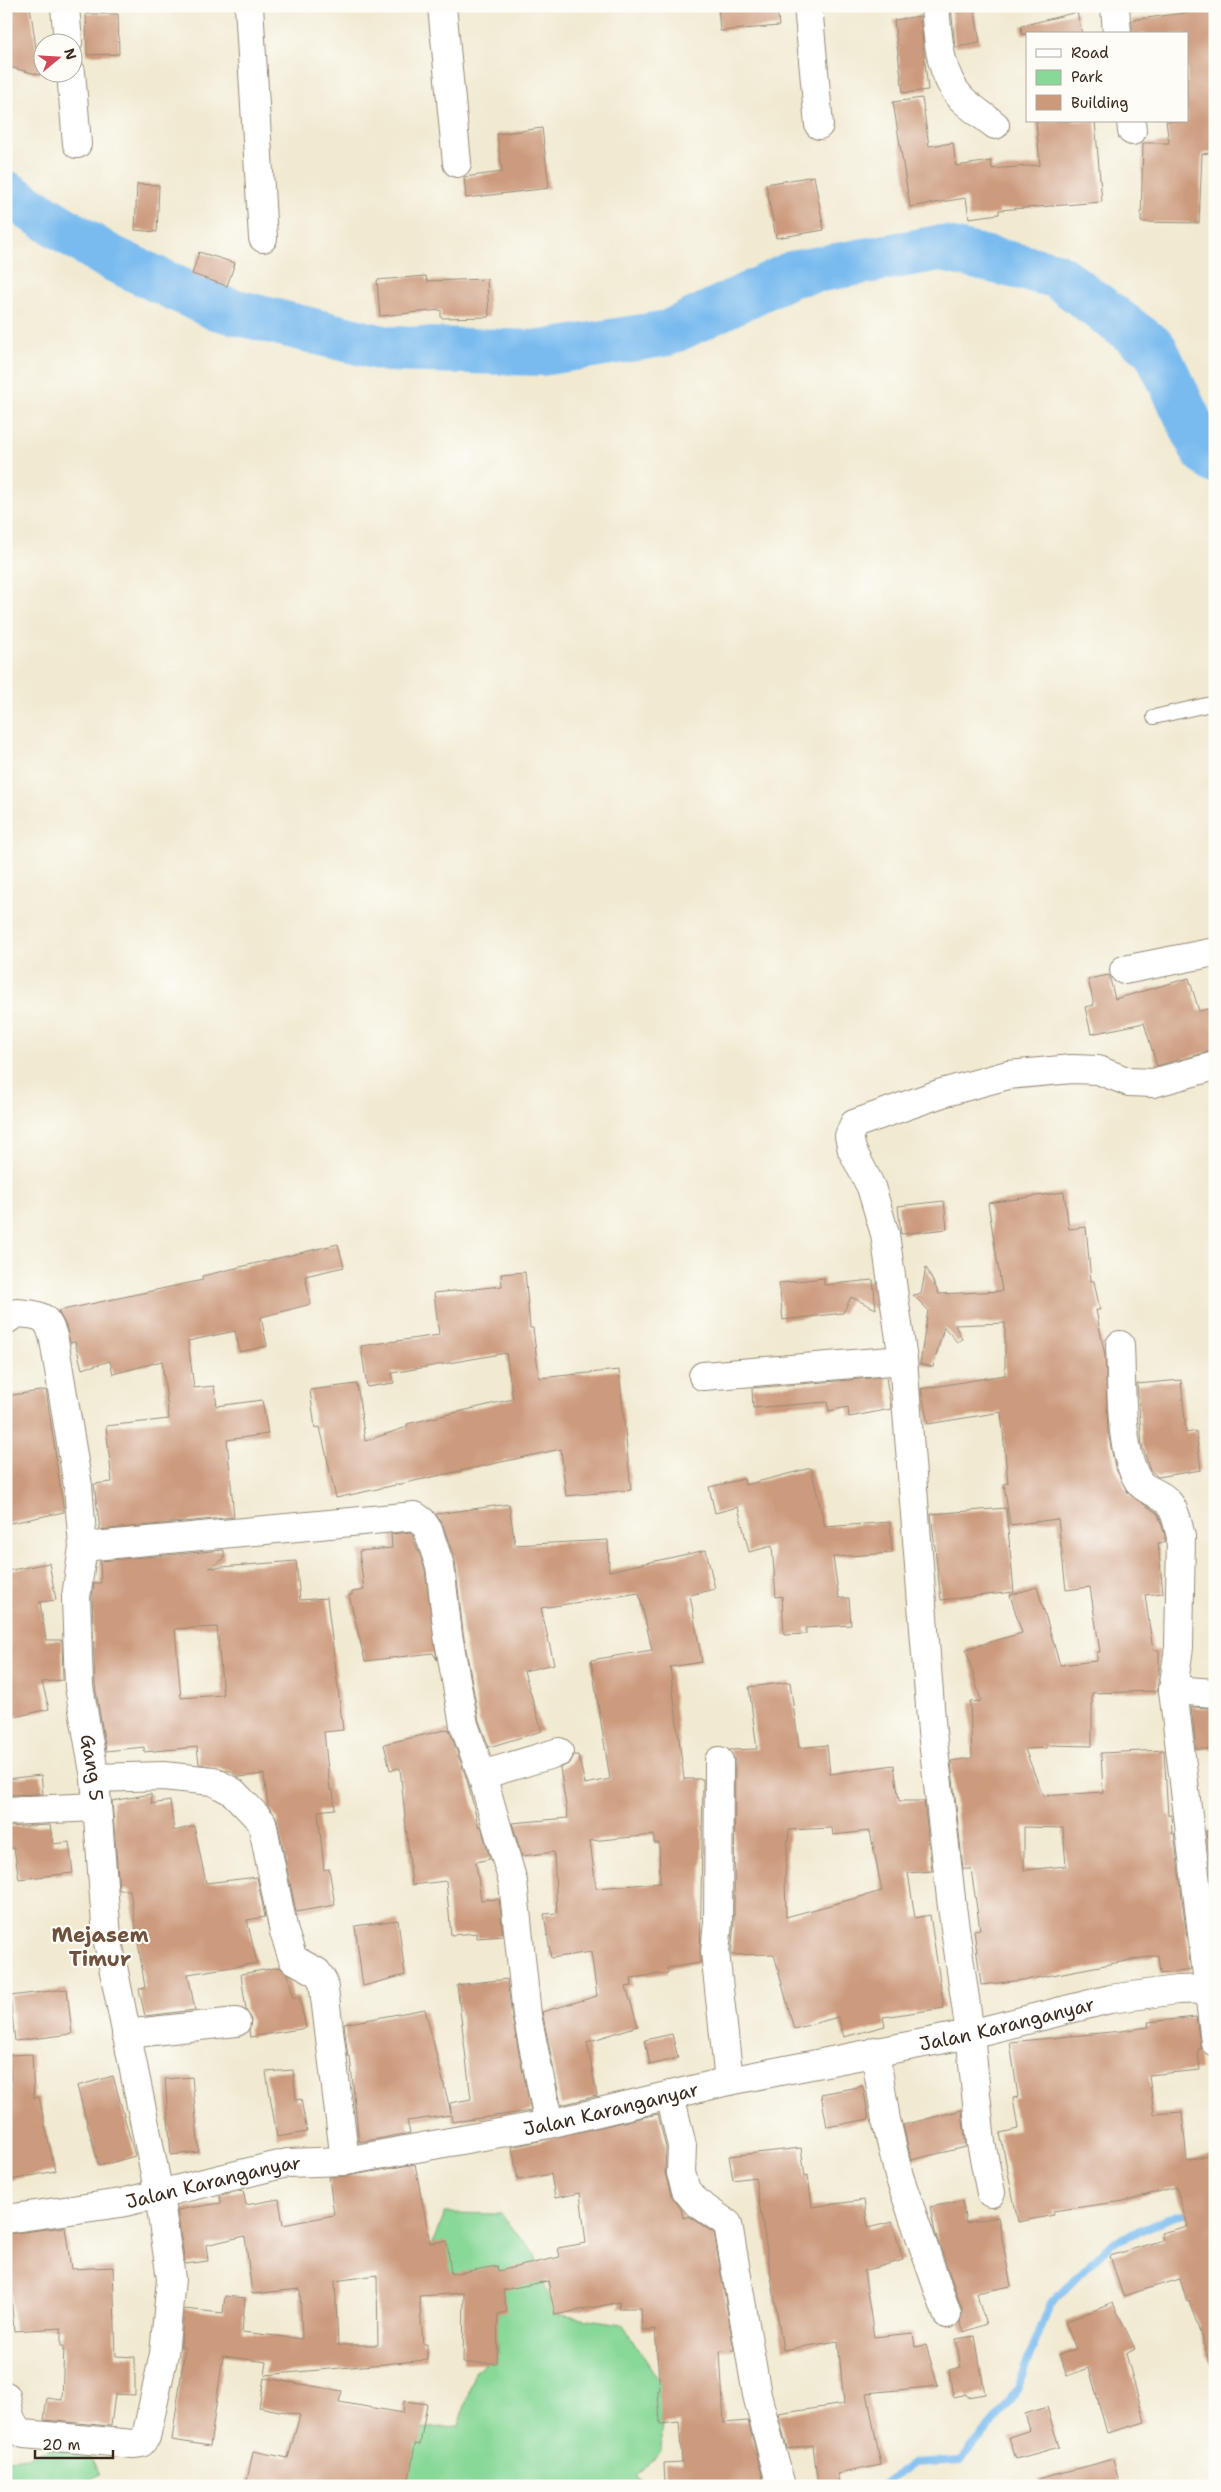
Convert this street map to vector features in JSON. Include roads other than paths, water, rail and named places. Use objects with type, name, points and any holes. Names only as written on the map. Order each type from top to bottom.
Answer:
[{"type":"street","points":[[65,6],[67,32]]},
{"type":"street","points":[[248,6],[263,238]]},
{"type":"street","points":[[442,6],[457,163]]},
{"type":"street","points":[[808,6],[819,125]]},
{"type":"street","points":[[935,6],[938,40],[949,82],[962,99],[995,125]]},
{"type":"street","points":[[1115,6],[1117,32]]},
{"type":"street","points":[[72,82],[77,144]]},
{"type":"street","points":[[1124,970],[1215,952]]},
{"type":"street","points":[[991,2193],[981,2143],[970,2034],[952,1907],[932,1732],[903,1360],[885,1234],[870,1187],[852,1150],[849,1136],[854,1124],[942,1093],[1008,1075],[1072,1069],[1098,1070],[1129,1082],[1153,1083],[1215,1066]]},
{"type":"street","name":"Gang 5","points":[[6,1320],[17,1313],[40,1315],[50,1324],[54,1340],[78,1486],[83,1547],[76,1597],[79,1687],[95,1778],[107,1937],[159,2194],[171,2279],[164,2354],[146,2437],[141,2443],[133,2444],[16,2432],[6,2396]]},
{"type":"street","points":[[1120,1345],[1125,1438],[1130,1465],[1142,1488],[1167,1500],[1178,1522],[1181,1537],[1178,1647],[1172,1690],[1212,1989],[1215,2042]]},
{"type":"street","points":[[703,1376],[903,1360]]},
{"type":"street","points":[[83,1547],[415,1516],[422,1521],[428,1530],[440,1566],[448,1635],[464,1725],[482,1775],[513,1882],[527,2015],[549,2124]]},
{"type":"street","points":[[1172,1690],[1215,1693]]},
{"type":"street","points":[[482,1775],[560,1752]]},
{"type":"street","points":[[719,1762],[718,1922],[715,1952],[729,2081]]},
{"type":"street","points":[[95,1778],[163,1776],[213,1781],[233,1792],[262,1822],[284,1932],[294,1959],[317,1972],[323,1980],[345,2161]]},
{"type":"street","points":[[6,1811],[97,1807]]},
{"type":"street","name":"Jalan Karanganyar","points":[[6,2219],[121,2203],[287,2163],[345,2161],[549,2124],[729,2081],[970,2034],[1110,1999],[1177,1990],[1212,1989]]},
{"type":"street","points":[[126,2034],[236,2022]]},
{"type":"street","points":[[875,2051],[886,2120],[899,2176],[947,2314]]},
{"type":"street","points":[[670,2095],[682,2146],[681,2173],[686,2190],[696,2202],[728,2224],[757,2395],[781,2486]]},
{"type":"lane","points":[[1154,717],[1215,704]]},
{"type":"waterway","points":[[6,193],[107,256],[215,307],[387,349],[541,353],[668,333],[792,274],[939,248],[1056,275],[1155,349],[1203,450],[1215,461]]},
{"type":"waterway","points":[[881,2486],[914,2463],[961,2460],[1011,2402],[1051,2303],[1111,2243],[1175,2216],[1192,2212]]},
{"type":"district","name":"Mejasem Timur","points":[[100,1947]]}]
